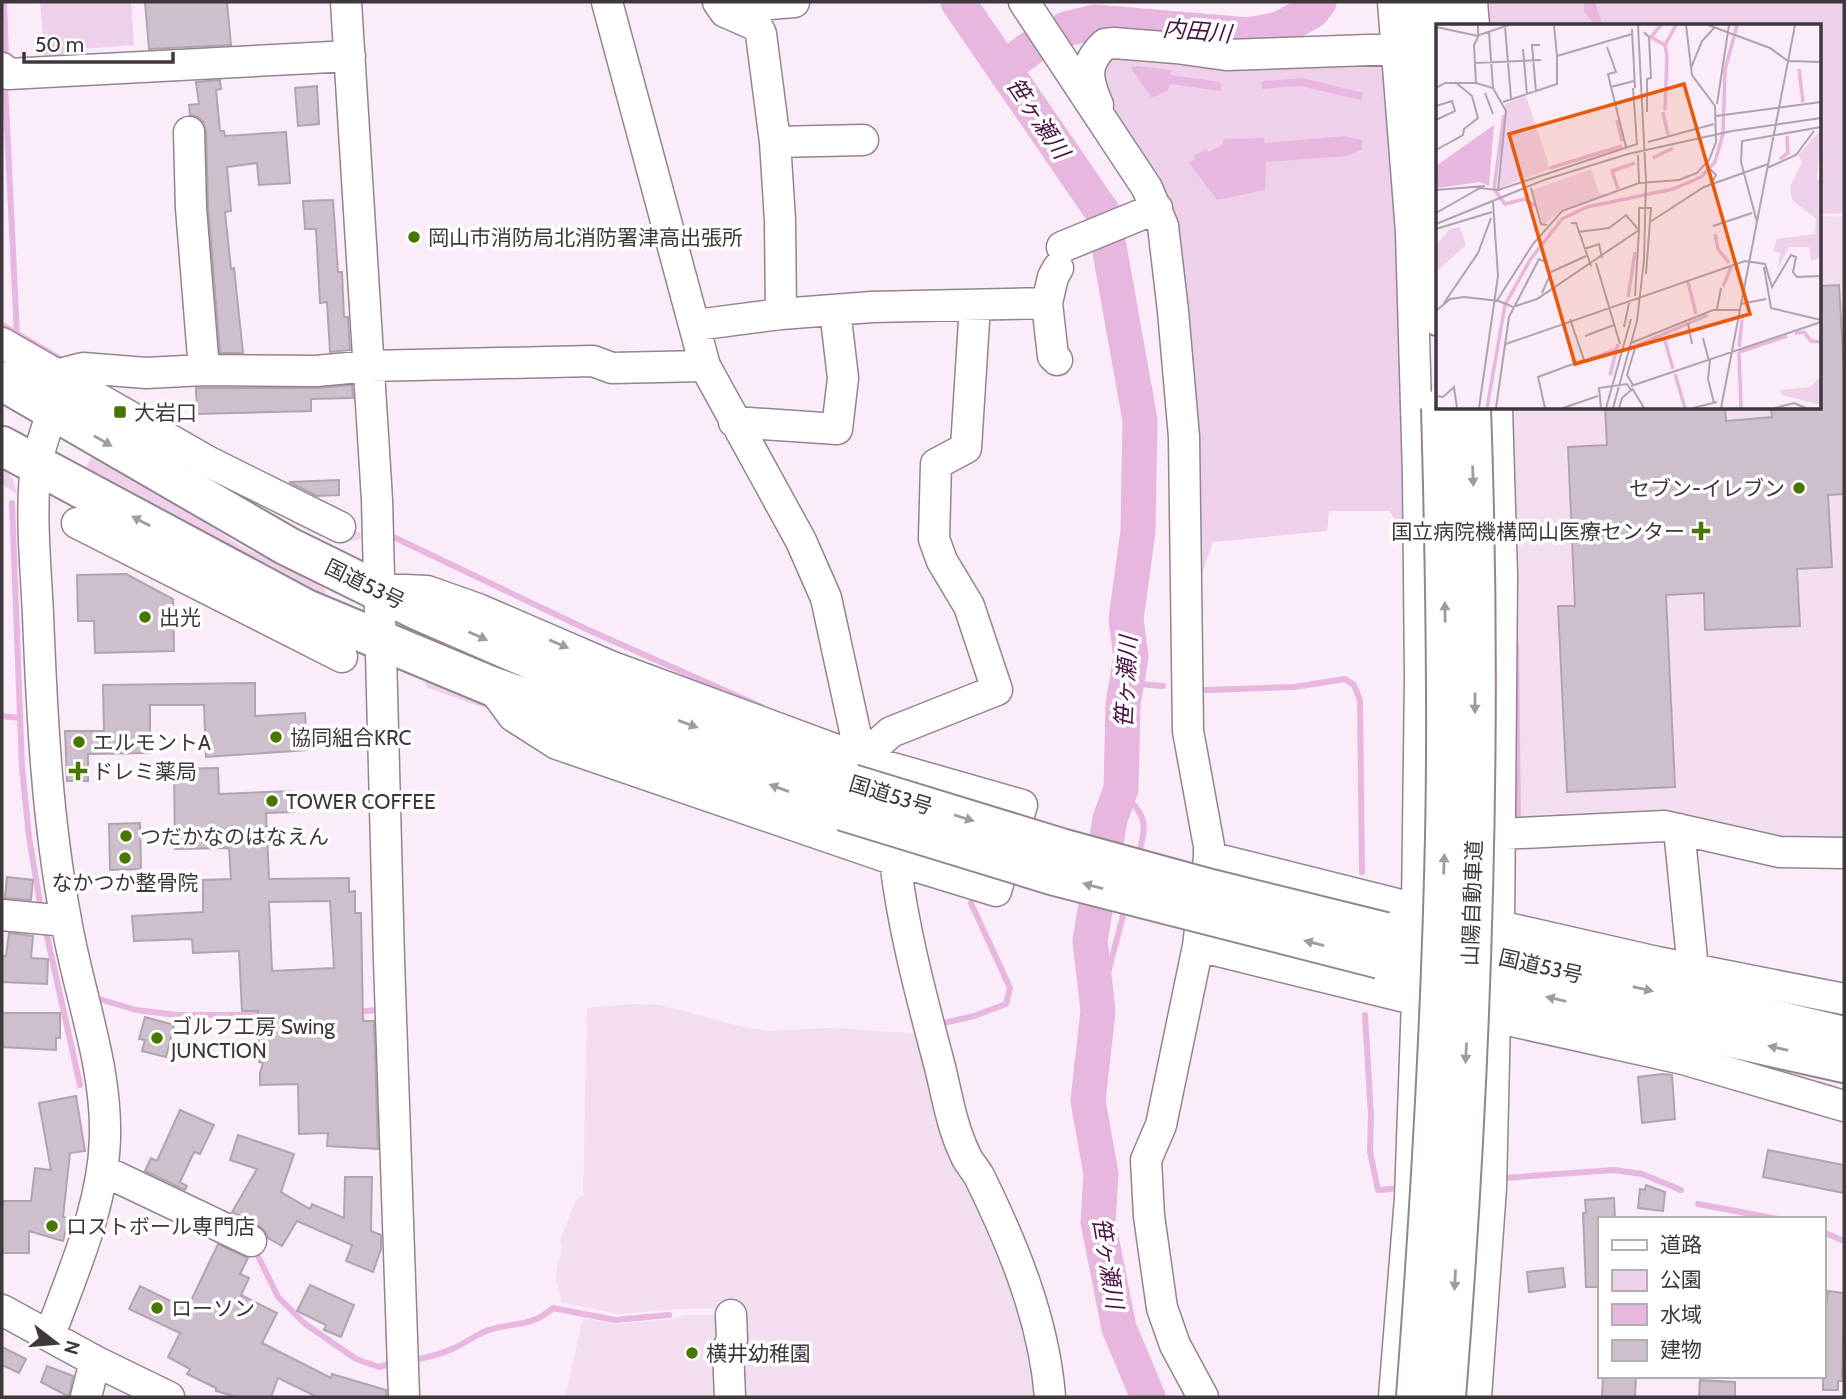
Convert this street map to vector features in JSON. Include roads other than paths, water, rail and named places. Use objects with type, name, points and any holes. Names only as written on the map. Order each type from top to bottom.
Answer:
[{"type":"highway","points":[[1418,2],[1436,285]]},
{"type":"highway","points":[[1448,2],[1450,24]]},
{"type":"highway","name":"国道53号","points":[[2,381],[54,393],[287,547],[379,589],[417,610],[640,707],[852,785],[1055,876],[1382,945],[1835,1052]]},
{"type":"highway","name":"山陽自動車道","points":[[1416,1397],[1439,1022],[1445,836],[1441,410]]},
{"type":"highway","name":"山陽自動車道","points":[[1446,1397],[1464,1109],[1474,837],[1475,506],[1471,410]]},
{"type":"highway","name":"国道53号","points":[[2,446],[306,609],[491,686],[624,734],[852,785]]},
{"type":"highway","name":"国道53号","points":[[1382,945],[1732,1010],[1835,1052]]},
{"type":"highway","points":[[1732,1010],[1844,1019]]},
{"type":"highway","points":[[1835,1052],[1840,1080],[1844,1082]]},
{"type":"street","points":[[346,2],[379,537],[389,960],[404,1397]]},
{"type":"street","points":[[607,2],[705,366],[802,541],[826,598],[852,785]]},
{"type":"street","points":[[718,2],[725,12],[757,26],[761,34],[775,142],[780,220],[781,314]]},
{"type":"street","points":[[724,2],[747,6],[794,2]]},
{"type":"street","points":[[1024,2],[1147,188],[1167,243],[1184,438],[1188,731],[1209,858],[1198,946],[1161,1125],[1146,1160],[1152,1241],[1161,1308],[1193,1395]]},
{"type":"street","points":[[1393,2],[1411,232],[1418,475],[1420,677],[1417,909]]},
{"type":"street","points":[[1472,2],[1474,24]]},
{"type":"street","points":[[1094,111],[1099,106],[1090,87],[1090,61],[1105,44],[1176,48],[1226,55],[1397,49]]},
{"type":"street","points":[[2,68],[8,74],[349,56]]},
{"type":"street","points":[[189,132],[191,208],[204,370]]},
{"type":"street","points":[[775,142],[863,140]]},
{"type":"street","points":[[1057,360],[1053,356],[1047,303],[1060,257],[1154,209]]},
{"type":"street","points":[[696,326],[781,314],[872,307],[1047,303]]},
{"type":"street","points":[[852,785],[891,733],[997,690],[969,606],[942,561],[934,539],[936,464],[966,448],[975,305]]},
{"type":"street","points":[[734,422],[837,429],[843,378],[835,310]]},
{"type":"street","points":[[2,343],[54,393],[209,462],[340,527]]},
{"type":"street","points":[[50,1335],[78,1262],[100,1187],[105,1136],[100,1076],[50,919],[51,830],[41,719],[35,551],[36,466],[54,393],[83,368],[146,373],[204,370],[316,371],[370,366],[593,361],[612,368],[705,366]]},
{"type":"street","points":[[1497,410],[1502,575],[1499,926]]},
{"type":"street","points":[[209,462],[261,507],[287,547]]},
{"type":"street","points":[[77,523],[342,657]]},
{"type":"street","points":[[187,547],[201,586]]},
{"type":"street","points":[[240,605],[306,609]]},
{"type":"street","points":[[491,686],[513,716],[557,744],[895,860],[996,891],[1022,805],[852,785]]},
{"type":"street","points":[[557,744],[624,734]]},
{"type":"street","points":[[1501,834],[1664,825],[1779,852],[1844,853]]},
{"type":"street","points":[[1679,829],[1693,969]]},
{"type":"street","points":[[1209,858],[1417,909],[1844,999]]},
{"type":"street","points":[[895,860],[899,891],[929,1026],[956,1130],[1010,1249],[1037,1319],[1052,1395]]},
{"type":"street","points":[[1348,984],[1359,894]]},
{"type":"street","points":[[2,915],[50,919]]},
{"type":"street","points":[[1198,946],[1348,984],[1683,1059],[1844,1106]]},
{"type":"street","points":[[1394,1397],[1410,1198],[1417,1000]]},
{"type":"street","points":[[1476,1397],[1491,1188],[1495,1016]]},
{"type":"street","points":[[102,1170],[251,1241]]},
{"type":"street","points":[[2,1310],[95,1361],[169,1397]]},
{"type":"street","points":[[730,1397],[728,1349],[732,1339],[731,1315]]},
{"type":"street","points":[[86,1397],[95,1361]]},
{"type":"water","points":[[1584,2],[1595,2],[1602,24],[1594,24],[1584,12]]},
{"type":"water","points":[[1130,67],[1171,70],[1170,75],[1221,82],[1221,91],[1170,84],[1168,90],[1152,98]]},
{"type":"water","points":[[1302,78],[1363,93],[1361,100],[1300,86],[1262,89],[1262,81]]},
{"type":"water","points":[[1344,136],[1362,140],[1362,150],[1347,156],[1266,162],[1265,190],[1217,200],[1189,163],[1195,159],[1193,156],[1222,145],[1224,139],[1264,138],[1265,143]]},
{"type":"waterway","points":[[4,2],[6,58]]},
{"type":"waterway","name":"笹ヶ瀬川","points":[[958,2],[1103,213],[1140,420],[1138,531],[1126,619],[1131,657],[1123,704],[1121,789],[1110,819],[1090,941],[1098,1011],[1088,1101],[1101,1174],[1098,1222],[1119,1328],[1148,1397]]},
{"type":"waterway","name":"内田川","points":[[1066,29],[1095,22],[1249,35],[1280,29],[1312,11],[1319,2]]},
{"type":"waterway","name":"内田川","points":[[1004,68],[1031,48]]},
{"type":"waterway","points":[[5,84],[17,335]]},
{"type":"waterway","points":[[2,325],[64,361]]},
{"type":"waterway","points":[[12,503],[22,768],[29,837],[41,909]]},
{"type":"waterway","points":[[387,534],[584,628],[762,707]]},
{"type":"waterway","points":[[1516,645],[1518,821],[1524,820]]},
{"type":"waterway","points":[[1205,690],[1294,687],[1345,679],[1354,685],[1360,700],[1362,872]]},
{"type":"waterway","points":[[1127,683],[1163,686]]},
{"type":"waterway","points":[[2,716],[20,718]]},
{"type":"waterway","points":[[1121,789],[1143,820],[1138,857]]},
{"type":"waterway","points":[[939,1024],[974,1016],[1006,1004],[1010,988],[971,903]]},
{"type":"waterway","points":[[1098,1011],[1125,908]]},
{"type":"waterway","points":[[45,927],[80,1085]]},
{"type":"waterway","points":[[96,998],[136,1010],[177,1015],[266,1015]]},
{"type":"waterway","points":[[357,1012],[376,1010]]},
{"type":"waterway","points":[[1365,1015],[1371,1116],[1370,1152],[1378,1190],[1402,1188]]},
{"type":"waterway","points":[[1504,1178],[1614,1170],[1642,1174],[1681,1190]]},
{"type":"waterway","points":[[1698,1204],[1767,1217]]},
{"type":"waterway","points":[[1825,1233],[1844,1241]]},
{"type":"waterway","points":[[254,1248],[278,1297],[304,1323],[356,1359],[379,1367],[394,1363]]},
{"type":"waterway","points":[[414,1360],[447,1351],[486,1331],[528,1322],[553,1308],[615,1320],[669,1315]]},
{"type":"place","name":"岡山市消防局北消防署津高出張所","points":[[414,237]]},
{"type":"place","name":"大岩口","points":[[120,412]]},
{"type":"place","name":"セブン-イレブン","points":[[1799,488]]},
{"type":"place","name":"国立病院機構岡山医療センター","points":[[1701,531]]},
{"type":"place","name":"出光","points":[[145,617]]},
{"type":"place","name":"協同組合KRC","points":[[276,737]]},
{"type":"place","name":"エルモントA","points":[[79,742]]},
{"type":"place","name":"ドレミ薬局","points":[[78,771]]},
{"type":"place","name":"TOWER COFFEE","points":[[272,801]]},
{"type":"place","name":"つだかなのはなえん","points":[[126,836]]},
{"type":"place","name":"なかつか整骨院","points":[[125,858]]},
{"type":"place","name":"ゴルフ工房 Swing JUNCTION","points":[[157,1038]]},
{"type":"place","name":"ロストボール専門店","points":[[52,1226]]},
{"type":"place","name":"ローソン","points":[[157,1308]]},
{"type":"place","name":"横井幼稚園","points":[[692,1353]]}]
